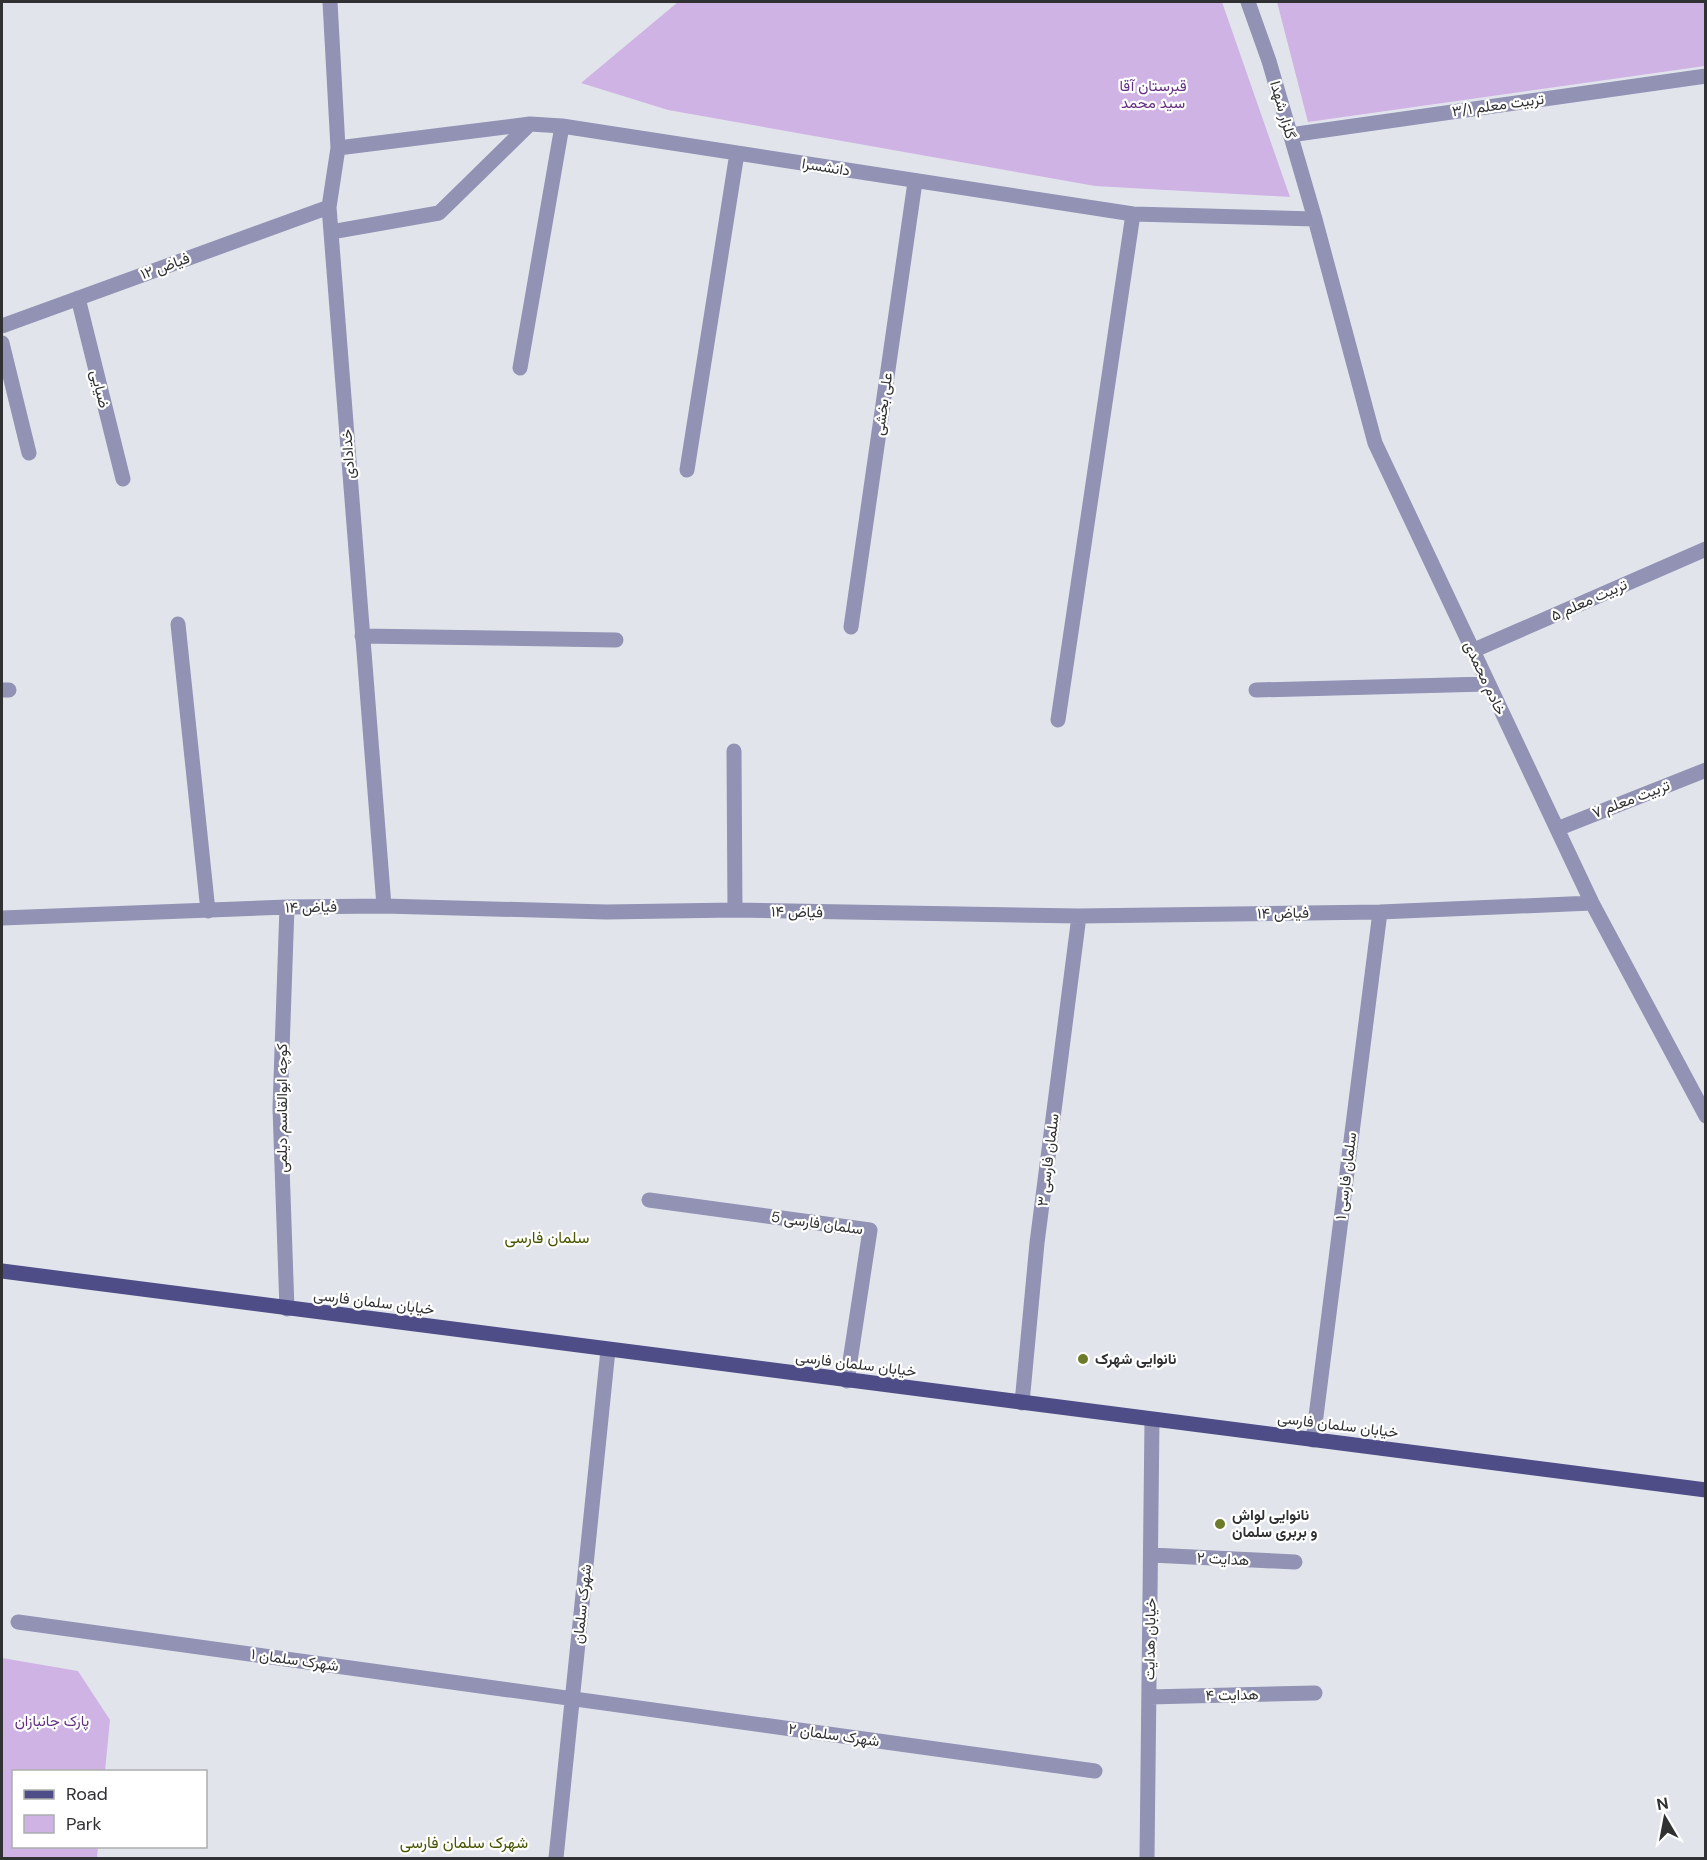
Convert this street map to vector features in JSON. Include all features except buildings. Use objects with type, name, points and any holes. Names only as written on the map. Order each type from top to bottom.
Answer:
[{"type":"main road","name":"خیابان سلمان فارسی","points":[[2,1271],[1706,1490]]},
{"type":"street","name":"خدادادی","points":[[330,2],[338,148],[329,207],[384,906]]},
{"type":"street","name":"گلزار شهدا","points":[[1248,2],[1269,61],[1315,219]]},
{"type":"street","name":"تربیت معلم ۳/۱","points":[[1290,135],[1706,76]]},
{"type":"street","name":"دانشسرا","points":[[338,148],[530,124],[562,126],[1133,214],[1315,219]]},
{"type":"street","points":[[331,232],[439,213],[530,124]]},
{"type":"street","points":[[520,368],[562,126]]},
{"type":"street","points":[[687,470],[737,153]]},
{"type":"street","name":"علی بخشی","points":[[851,627],[915,182]]},
{"type":"street","name":"فیاض ۱۲","points":[[2,326],[329,207]]},
{"type":"street","points":[[1058,720],[1133,214]]},
{"type":"street","name":"خادم محمدی","points":[[1315,219],[1375,443],[1592,903],[1706,1116]]},
{"type":"street","name":"ضیایی","points":[[78,298],[123,479]]},
{"type":"street","points":[[2,343],[29,453]]},
{"type":"street","name":"تربیت معلم ۵","points":[[1472,651],[1706,549]]},
{"type":"street","points":[[178,624],[208,911]]},
{"type":"street","points":[[362,636],[616,640]]},
{"type":"street","points":[[1256,690],[1487,684]]},
{"type":"street","points":[[734,751],[735,910]]},
{"type":"street","name":"تربیت معلم ۷","points":[[1557,828],[1706,770]]},
{"type":"street","name":"فیاض ۱۴","points":[[2,918],[287,907],[384,906],[606,912],[735,910],[1079,916],[1380,912],[1592,903]]},
{"type":"street","name":"کوچه ابوالقاسم دیلمی","points":[[287,907],[280,1108],[287,1309]]},
{"type":"street","name":"سلمان فارسی ۱","points":[[1313,1440],[1380,912]]},
{"type":"street","name":"سلمان فارسی ۳","points":[[1022,1403],[1037,1243],[1079,916]]},
{"type":"street","name":"سلمان فارسی 5","points":[[649,1200],[870,1230],[847,1381]]},
{"type":"street","name":"شهرک سلمان","points":[[556,1858],[608,1350]]},
{"type":"street","name":"خیابان هدایت","points":[[1147,1858],[1152,1420]]},
{"type":"street","name":"هدایت ۲","points":[[1151,1555],[1295,1562]]},
{"type":"street","name":"شهرک سلمان ۱","points":[[18,1622],[572,1699]]},
{"type":"street","name":"هدایت ۴","points":[[1149,1697],[1315,1693]]},
{"type":"street","name":"شهرک سلمان ۲","points":[[572,1699],[1095,1771]]},
{"type":"green space","name":"قبرستان آقا سید محمد","points":[[678,2],[1222,2],[1290,197],[1095,186],[668,110],[581,83]]},
{"type":"green space","points":[[1277,2],[1705,2],[1705,66],[1308,122]]},
{"type":"green space","name":"پارک جانبازان","points":[[2,1658],[78,1671],[110,1720],[105,1770],[12,1770],[12,1848],[98,1848],[97,1858],[2,1858]]},
{"type":"place","name":"نانوایی شهرک","points":[[1083,1359]]},
{"type":"place","name":"نانوایی لواش و بربری سلمان","points":[[1220,1524]]},
{"type":"district","name":"سلمان فارسی","points":[[547,1237]]},
{"type":"district","name":"شهرک سلمان فارسی","points":[[464,1842]]}]
